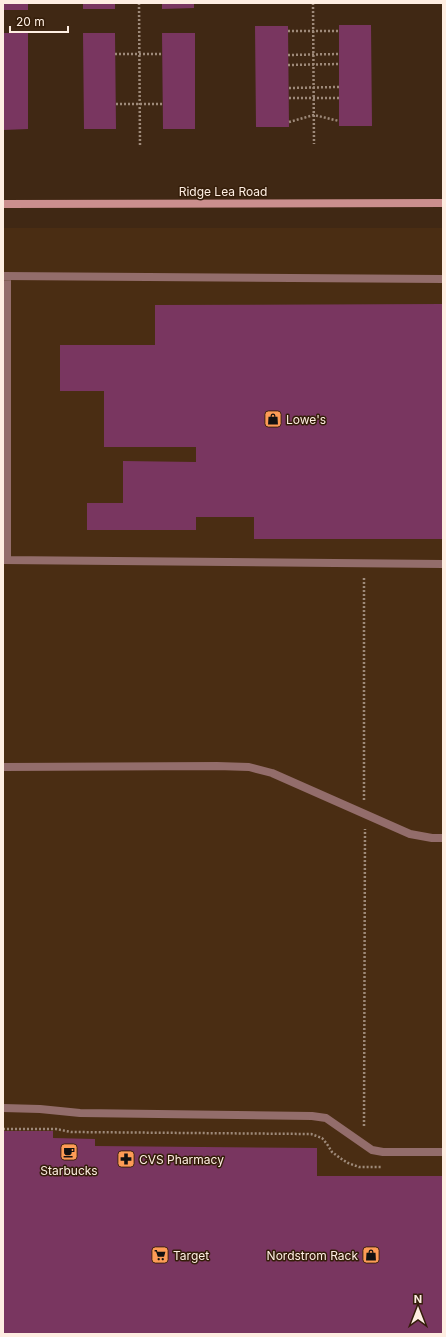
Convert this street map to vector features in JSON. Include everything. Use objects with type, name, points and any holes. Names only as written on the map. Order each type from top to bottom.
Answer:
[{"type":"street","name":"Ridge Lea Road","points":[[3,204],[443,203]]},
{"type":"lane","points":[[443,279],[5,276],[5,560],[443,564]]},
{"type":"lane","points":[[3,767],[249,767],[272,773],[410,834],[443,838]]},
{"type":"lane","points":[[3,1108],[40,1109],[80,1113],[312,1116],[326,1118],[372,1150],[382,1152],[443,1152]]},
{"type":"path","points":[[139,3],[140,145]]},
{"type":"path","points":[[313,3],[314,144]]},
{"type":"path","points":[[288,31],[339,31]]},
{"type":"path","points":[[115,54],[162,54]]},
{"type":"path","points":[[288,55],[339,54]]},
{"type":"path","points":[[288,65],[339,64]]},
{"type":"path","points":[[289,88],[339,87]]},
{"type":"path","points":[[289,98],[339,98]]},
{"type":"path","points":[[116,104],[163,104]]},
{"type":"path","points":[[289,122],[314,115],[339,121]]},
{"type":"path","points":[[364,576],[364,802]]},
{"type":"path","points":[[364,1126],[365,827]]},
{"type":"path","points":[[3,1129],[56,1129],[71,1132],[311,1134],[322,1138],[332,1152],[348,1163],[359,1167],[388,1167]]},
{"type":"shaded area","points":[[3,228],[443,228],[443,1334],[3,1334]]},
{"type":"building","points":[[3,3],[28,3],[28,10],[3,10]]},
{"type":"building","points":[[83,3],[115,3],[115,9],[83,9]]},
{"type":"building","points":[[162,3],[194,3],[194,8],[162,9]]},
{"type":"building","points":[[339,25],[371,25],[372,126],[339,126]]},
{"type":"building","points":[[255,26],[288,26],[289,127],[256,127]]},
{"type":"building","points":[[3,33],[28,33],[28,129],[3,130]]},
{"type":"building","points":[[83,33],[115,33],[116,129],[84,129]]},
{"type":"building","points":[[162,33],[195,33],[195,129],[163,129]]},
{"type":"building","name":"Lowe's","points":[[443,304],[443,539],[254,539],[254,517],[196,517],[196,530],[87,530],[87,503],[123,503],[123,461],[196,462],[196,447],[104,447],[104,391],[60,391],[60,345],[155,345],[155,305]]},
{"type":"building","name":"Target","points":[[3,1131],[53,1131],[53,1138],[95,1139],[95,1146],[317,1148],[317,1176],[443,1176],[443,1334],[3,1334]]},
{"type":"place","name":"Lowe's","points":[[273,419]]},
{"type":"place","name":"Starbucks","points":[[69,1152]]},
{"type":"place","name":"CVS Pharmacy","points":[[126,1159]]},
{"type":"place","name":"Target","points":[[160,1255]]},
{"type":"place","name":"Nordstrom Rack","points":[[371,1255]]}]
